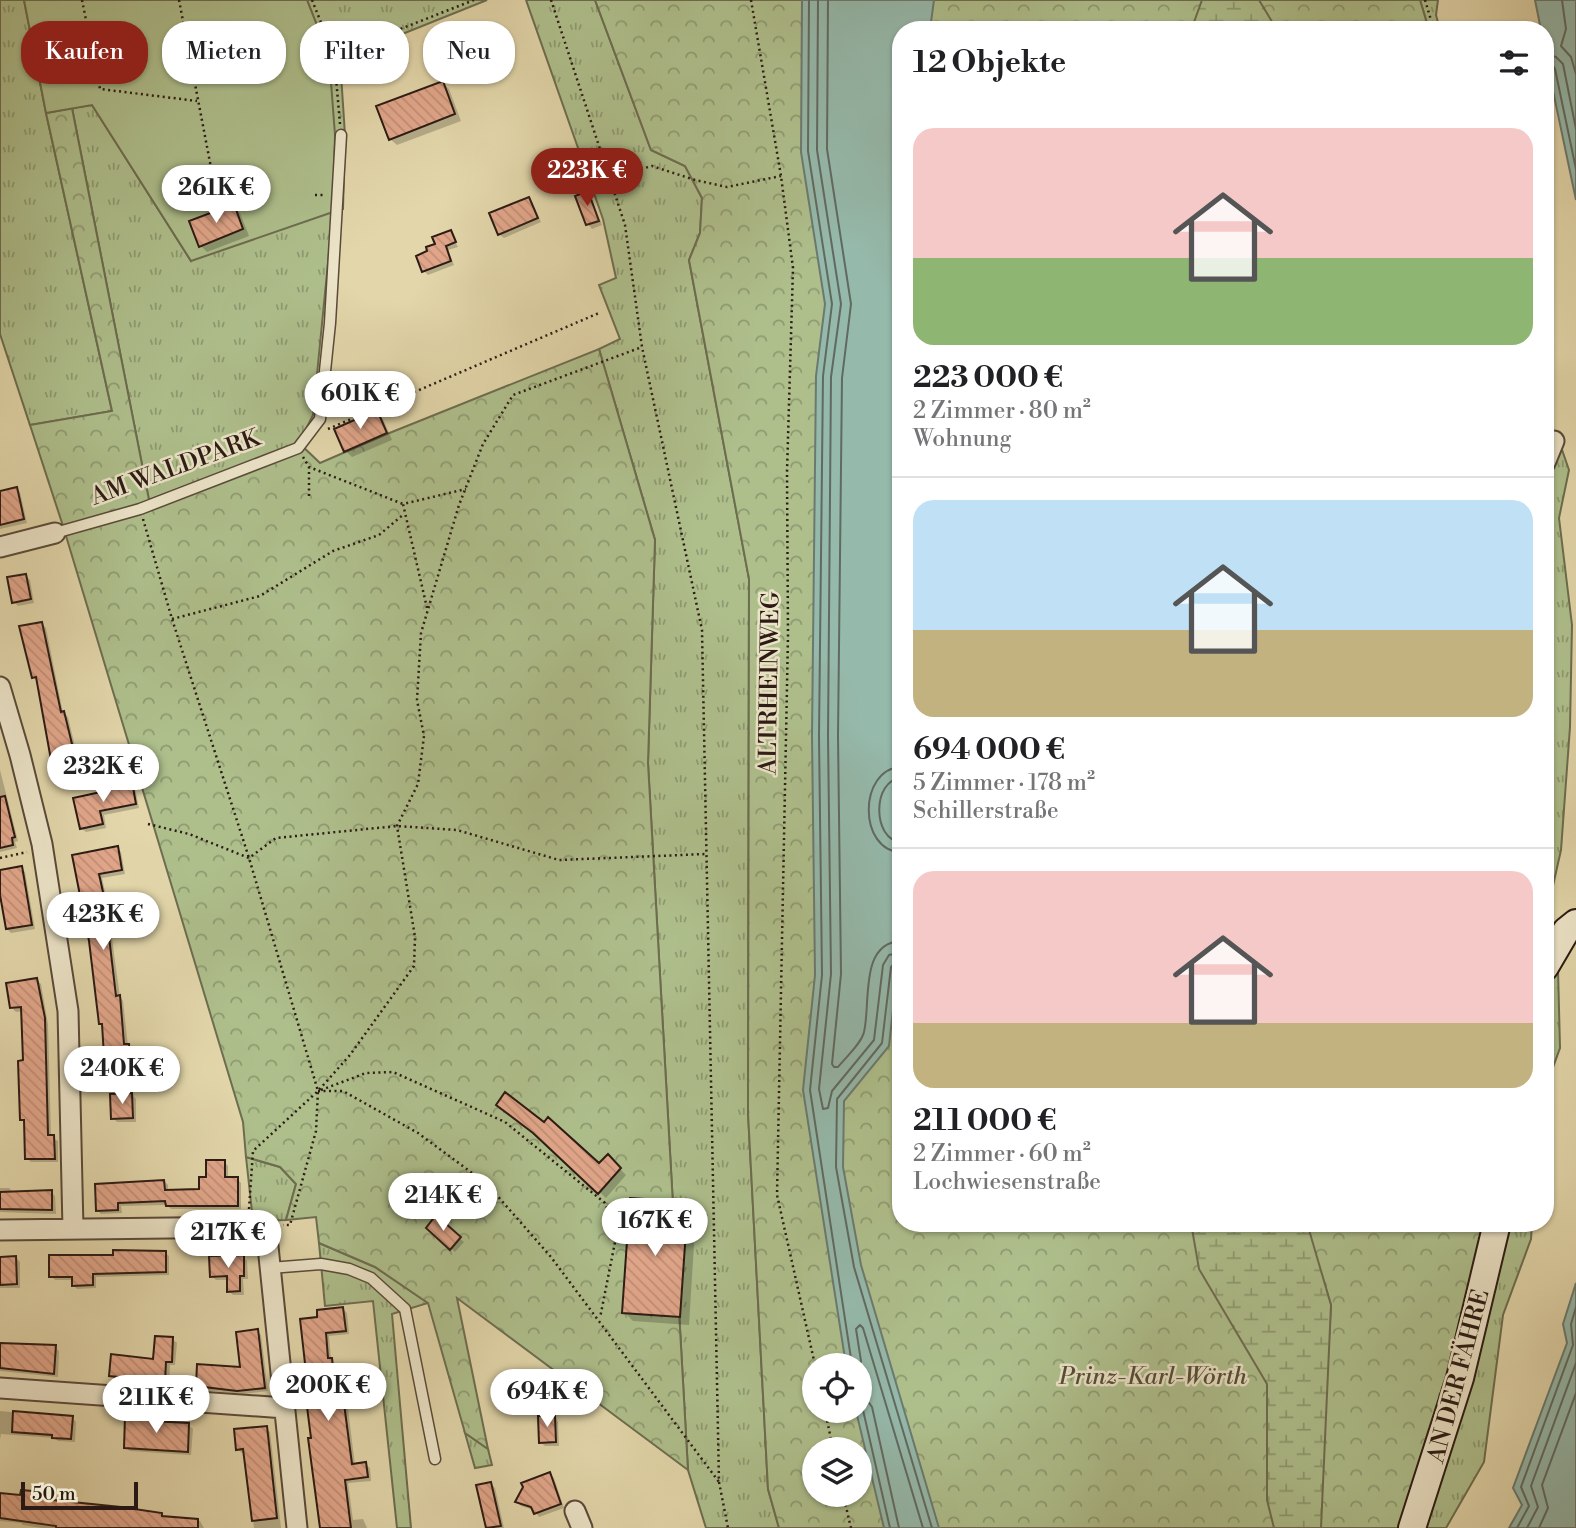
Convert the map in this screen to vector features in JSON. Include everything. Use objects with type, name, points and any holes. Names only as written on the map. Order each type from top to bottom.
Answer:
[{"type":"street","name":"AM WALDPARK","points":[[0,547],[55,533]]},
{"type":"street","points":[[0,687],[42,844],[68,1011],[73,1229]]},
{"type":"street","points":[[1554,952],[1566,931],[1576,922]]},
{"type":"street","points":[[0,1230],[257,1227],[270,1268],[297,1528]]},
{"type":"street","name":"AN DER FÄHRE","points":[[1412,1528],[1460,1378],[1495,1232]]},
{"type":"street","points":[[0,1388],[285,1408]]},
{"type":"lane","name":"AM WALDPARK","points":[[55,533],[140,509],[298,449],[306,439],[320,419],[330,323],[341,135]]},
{"type":"lane","points":[[270,1268],[321,1264],[349,1269],[370,1278],[405,1309],[435,1459]]},
{"type":"path","points":[[82,0],[100,89],[198,101]]},
{"type":"path","points":[[179,0],[212,173],[245,167]]},
{"type":"path","points":[[312,0],[320,21]]},
{"type":"path","points":[[409,26],[474,0]]},
{"type":"path","points":[[551,0],[625,225],[642,346],[702,630],[719,1482],[728,1528]]},
{"type":"path","name":"ALTRHEINWEG","points":[[751,0],[781,176],[793,268],[777,1195],[812,1353]]},
{"type":"path","points":[[1425,0],[1431,21]]},
{"type":"path","points":[[337,84],[341,135]]},
{"type":"path","points":[[610,178],[652,166],[727,187],[781,176]]},
{"type":"path","points":[[306,439],[599,313]]},
{"type":"path","points":[[140,509],[172,619],[249,858],[318,1091],[316,1131],[290,1225],[257,1227],[253,1151],[318,1091],[350,1055],[414,966],[415,937],[397,826],[418,784],[424,736],[417,701],[421,633],[466,489],[483,444],[513,395],[642,346]]},
{"type":"path","points":[[298,449],[309,467],[309,496]]},
{"type":"path","points":[[309,467],[403,504],[466,489]]},
{"type":"path","points":[[403,504],[428,610]]},
{"type":"path","points":[[172,619],[260,596],[333,551],[379,534],[404,514]]},
{"type":"path","points":[[148,824],[189,834],[249,858]]},
{"type":"path","points":[[249,858],[276,838],[397,826],[457,830],[559,860],[706,854]]},
{"type":"path","points":[[0,858],[34,851],[42,844]]},
{"type":"path","points":[[318,1091],[366,1073],[393,1072],[505,1122],[605,1203],[617,1232],[600,1320]]},
{"type":"path","points":[[318,1091],[342,1091],[418,1133],[487,1184],[551,1257],[719,1482]]},
{"type":"path","points":[[846,1507],[851,1528]]},
{"type":"green space","points":[[0,0],[24,0],[28,21],[21,21],[21,84],[40,84],[112,411],[30,425],[0,334]]},
{"type":"green space","points":[[24,0],[307,0],[315,21],[300,21],[300,84],[331,84],[335,135],[333,212],[191,261],[92,105],[46,113],[40,84],[148,84],[148,21],[28,21]]},
{"type":"green space","points":[[307,0],[487,0],[435,21],[423,21],[423,26],[409,31],[409,21],[315,21]]},
{"type":"green space","points":[[526,0],[595,0],[651,150],[685,166],[702,198],[700,233],[689,260],[749,579],[748,1113],[768,1489],[779,1528],[706,1528],[688,1470],[648,763],[655,540],[599,349],[620,339],[599,285],[616,278],[603,219]]},
{"type":"green space","name":"Prinz-Karl-Wörth","points":[[595,0],[1420,0],[1426,21],[892,21],[892,1232],[1490,1232],[1407,1528],[779,1528],[768,1489],[748,1113],[749,579],[689,260],[700,233],[702,198],[685,166],[651,150]],"holes":[[[1319,1266],[1331,1305],[1328,1357]]]},
{"type":"green space","points":[[1202,0],[1259,0],[1272,21],[1194,21]]},
{"type":"green space","points":[[1420,0],[1438,0],[1438,21],[1426,21]]},
{"type":"green space","points":[[310,84],[342,84],[345,135],[343,209],[333,212],[313,415],[299,443],[149,500],[72,108],[92,105],[191,261]]},
{"type":"green space","points":[[72,108],[149,500],[299,443],[320,463],[599,349],[655,540],[648,763],[688,1470],[457,1298],[488,1449],[465,1433],[428,1303],[375,1267],[319,1243],[316,1217],[286,1220],[296,1184],[280,1167],[246,1157],[243,1122],[30,425],[112,411],[46,113]]},
{"type":"green space","points":[[1554,440],[1559,441],[1569,470],[1559,518],[1572,625],[1570,727],[1561,850],[1554,881]]},
{"type":"green space","points":[[1556,959],[1560,1048],[1554,1064]]},
{"type":"green space","points":[[246,1157],[280,1167],[296,1184],[286,1220],[253,1221]]},
{"type":"green space","points":[[1193,1232],[1310,1232],[1331,1305],[1321,1528],[1274,1528],[1267,1500],[1267,1384],[1199,1269]]},
{"type":"green space","points":[[1501,1232],[1531,1232],[1503,1315],[1484,1462],[1446,1528],[1419,1528]]},
{"type":"green space","points":[[319,1243],[375,1267],[428,1303],[392,1314],[411,1528],[397,1528],[373,1301],[325,1306]]},
{"type":"green space","points":[[465,1433],[488,1449],[492,1465],[475,1468]]},
{"type":"water","points":[[802,0],[934,0],[931,21],[892,21],[892,1019],[889,1046],[844,1101],[843,1167],[861,1265],[939,1528],[884,1528],[872,1478],[872,1437],[862,1437],[859,1423],[872,1423],[872,1353],[844,1353],[803,1090],[815,975],[812,736],[816,376],[825,304],[801,152]]},
{"type":"water","points":[[1535,0],[1576,0],[1576,200],[1554,96],[1554,21],[1539,21]]},
{"type":"water","points":[[1576,1283],[1576,1528],[1509,1528],[1522,1505],[1513,1488],[1567,1343],[1563,1324]]},
{"type":"building","points":[[435,84],[444,84],[455,114],[389,140],[376,106]]},
{"type":"building","points":[[588,191],[599,221],[586,225],[575,196]]},
{"type":"building","points":[[529,197],[538,218],[498,235],[489,213]]},
{"type":"building","points":[[234,204],[243,229],[199,247],[189,221]]},
{"type":"building","points":[[451,230],[456,242],[446,246],[451,261],[422,272],[416,256],[427,251],[426,247],[435,244],[432,237]]},
{"type":"building","points":[[377,410],[387,433],[344,452],[334,429]]},
{"type":"building","points":[[17,487],[24,519],[0,525],[0,491]]},
{"type":"building","points":[[26,574],[31,599],[12,603],[7,577]]},
{"type":"building","points":[[42,622],[61,712],[64,711],[80,777],[55,782],[36,677],[32,678],[19,626]]},
{"type":"building","points":[[132,782],[136,804],[100,811],[103,824],[80,829],[73,798]]},
{"type":"building","points":[[5,796],[15,837],[12,838],[13,845],[0,848],[0,797]]},
{"type":"building","points":[[118,846],[122,870],[99,874],[111,928],[108,928],[116,996],[120,995],[124,1044],[129,1044],[131,1070],[105,1072],[102,1024],[99,1024],[89,941],[72,855]]},
{"type":"building","points":[[22,866],[32,925],[6,929],[0,895],[0,870]]},
{"type":"building","points":[[37,978],[45,1018],[48,1135],[54,1135],[55,1159],[25,1159],[24,1120],[20,1120],[18,1061],[23,1060],[21,1007],[10,1008],[6,983]]},
{"type":"building","points":[[505,1092],[544,1122],[548,1117],[599,1163],[608,1154],[621,1168],[598,1194],[533,1133],[496,1105]]},
{"type":"building","points":[[132,1093],[133,1118],[111,1119],[110,1094]]},
{"type":"building","points":[[206,1160],[225,1160],[225,1177],[238,1177],[238,1206],[166,1206],[165,1201],[118,1203],[118,1210],[96,1211],[95,1184],[164,1180],[165,1190],[199,1189],[199,1177],[206,1177]]},
{"type":"building","points":[[52,1190],[52,1210],[0,1209],[0,1192]]},
{"type":"building","points":[[630,1198],[688,1202],[680,1317],[622,1313]]},
{"type":"building","points":[[436,1215],[461,1237],[450,1250],[426,1228]]},
{"type":"building","points":[[113,1250],[166,1251],[166,1272],[93,1274],[93,1285],[72,1286],[72,1277],[49,1277],[49,1255],[113,1255]]},
{"type":"building","points":[[244,1255],[244,1276],[240,1276],[240,1291],[227,1292],[227,1276],[210,1277],[209,1256]]},
{"type":"building","points":[[16,1256],[17,1284],[0,1285],[0,1257]]},
{"type":"building","points":[[343,1307],[346,1331],[326,1333],[328,1358],[332,1358],[336,1396],[343,1396],[352,1464],[366,1462],[368,1477],[345,1480],[351,1528],[320,1528],[308,1438],[311,1438],[306,1399],[309,1399],[300,1319],[317,1317],[317,1310]]},
{"type":"building","points":[[258,1329],[265,1388],[237,1391],[196,1386],[197,1364],[240,1367],[236,1332]]},
{"type":"building","points":[[155,1336],[173,1337],[172,1362],[166,1362],[165,1382],[109,1376],[111,1354],[153,1359]]},
{"type":"building","points":[[0,1343],[56,1345],[54,1374],[0,1368]]},
{"type":"building","points":[[13,1411],[73,1416],[71,1439],[12,1432]]},
{"type":"building","points":[[125,1416],[151,1418],[151,1421],[189,1423],[188,1452],[124,1448]]},
{"type":"building","points":[[538,1416],[555,1416],[556,1442],[539,1443]]},
{"type":"building","points":[[267,1426],[277,1518],[252,1521],[243,1449],[236,1450],[234,1429]]},
{"type":"building","points":[[550,1472],[561,1504],[534,1514],[531,1507],[515,1502],[523,1487],[521,1483]]},
{"type":"building","points":[[491,1482],[501,1526],[486,1528],[476,1485]]},
{"type":"building","points":[[21,1490],[44,1492],[43,1499],[198,1519],[198,1528],[56,1528],[0,1518],[0,1493],[20,1495]]}]
